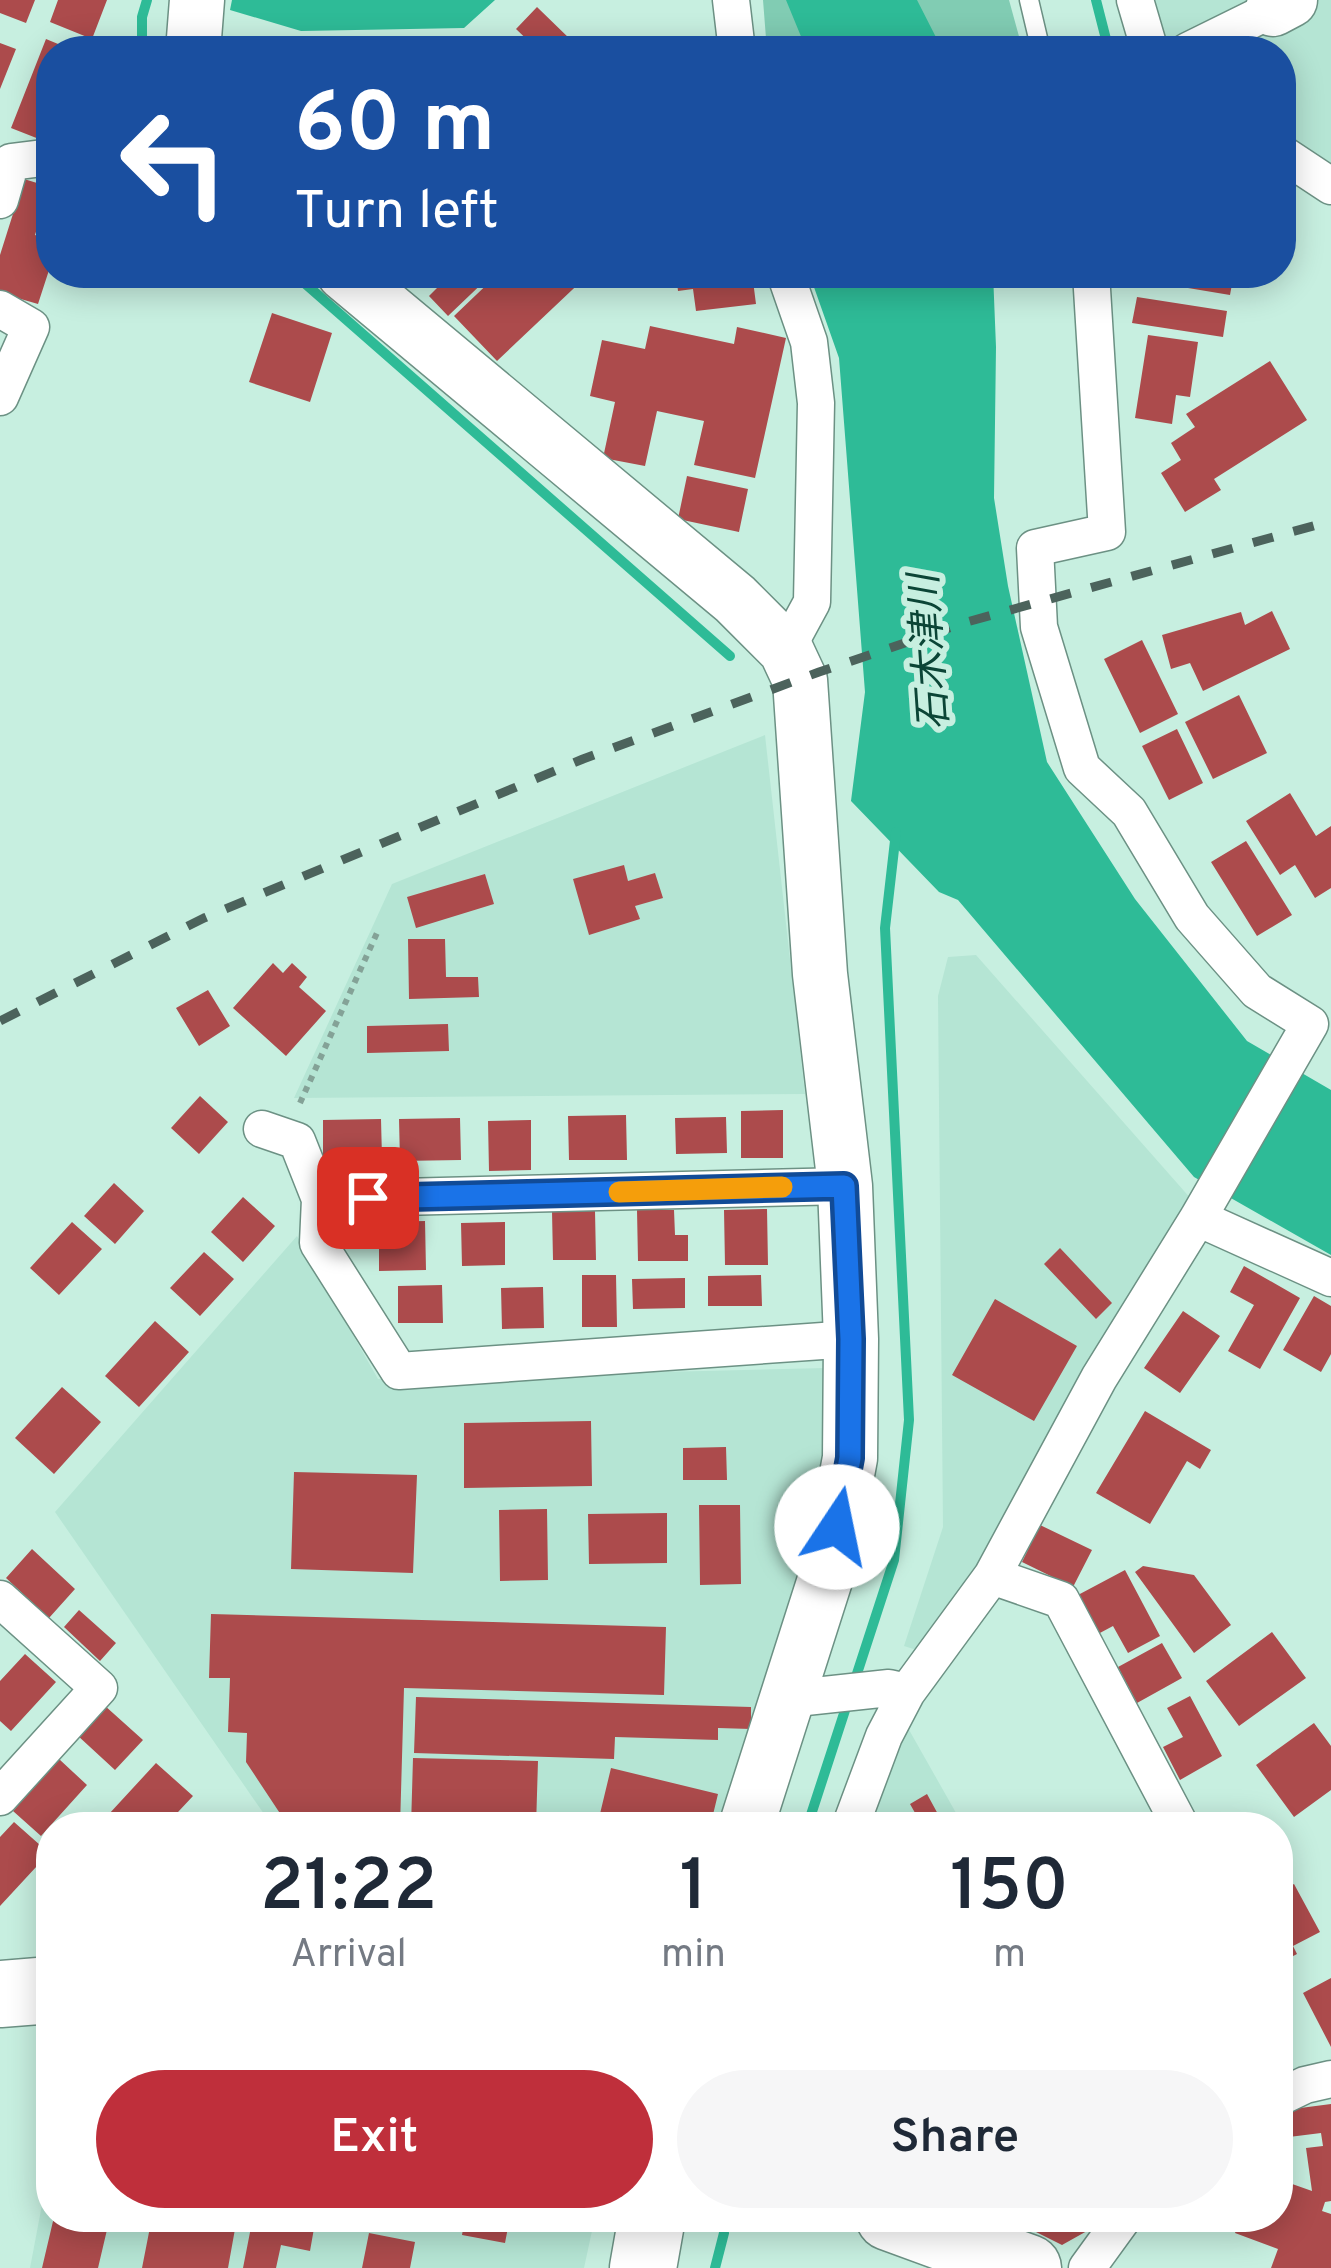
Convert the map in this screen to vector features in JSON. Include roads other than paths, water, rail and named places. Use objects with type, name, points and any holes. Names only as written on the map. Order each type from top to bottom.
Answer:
[{"type":"highway","points":[[0,1994],[36,1991]]},
{"type":"highway","points":[[644,2268],[650,2232]]},
{"type":"highway","points":[[930,2232],[1028,2268]]},
{"type":"street","points":[[194,36],[196,0]]},
{"type":"street","points":[[731,0],[735,36]]},
{"type":"street","points":[[1135,0],[1146,36]]},
{"type":"street","points":[[1218,36],[1282,4]]},
{"type":"street","points":[[0,200],[11,162],[36,159]]},
{"type":"street","points":[[1296,162],[1331,186]]},
{"type":"street","points":[[362,288],[735,599],[786,650],[800,680],[820,974],[844,1186],[851,1339],[850,1458],[799,1698],[752,1812]]},
{"type":"street","points":[[786,650],[812,602],[816,403],[808,342],[790,288]]},
{"type":"street","points":[[856,1812],[898,1690],[992,1576],[1100,1378],[1311,1039],[1257,992],[1192,917],[1129,812],[1082,768],[1039,627],[1035,548],[1107,532],[1092,288]]},
{"type":"street","points":[[0,309],[32,327],[0,397]]},
{"type":"street","points":[[262,1129],[297,1141],[320,1199],[318,1243],[399,1371],[851,1339]]},
{"type":"street","points":[[320,1199],[844,1186]]},
{"type":"street","points":[[1202,1211],[1331,1278]]},
{"type":"street","points":[[992,1576],[1060,1600],[1173,1812]]},
{"type":"street","points":[[0,1598],[99,1688],[0,1797]]},
{"type":"street","points":[[799,1698],[898,1690]]},
{"type":"street","points":[[1293,2091],[1331,2079]]},
{"type":"street","points":[[1088,2268],[1113,2232]]},
{"type":"lane","points":[[1029,0],[1037,36]]},
{"type":"water","points":[[232,0],[495,0],[464,28],[301,31],[230,10]]},
{"type":"water","points":[[786,0],[917,0],[935,36],[801,36]]},
{"type":"water","name":"石木津川","points":[[814,288],[994,288],[994,498],[1047,762],[1135,899],[1247,1041],[1331,1090],[1331,1255],[1194,1177],[958,900],[939,892],[851,801],[865,692],[839,358]]},
{"type":"waterway","points":[[142,36],[147,0]]},
{"type":"waterway","points":[[1096,0],[1105,36]]},
{"type":"waterway","points":[[310,288],[730,656]]},
{"type":"waterway","points":[[812,1812],[894,1560],[909,1420],[885,928],[896,832]]},
{"type":"waterway","points":[[715,2268],[724,2233]]},
{"type":"railway","points":[[0,1021],[204,918],[583,759],[967,622],[1331,521]]}]
